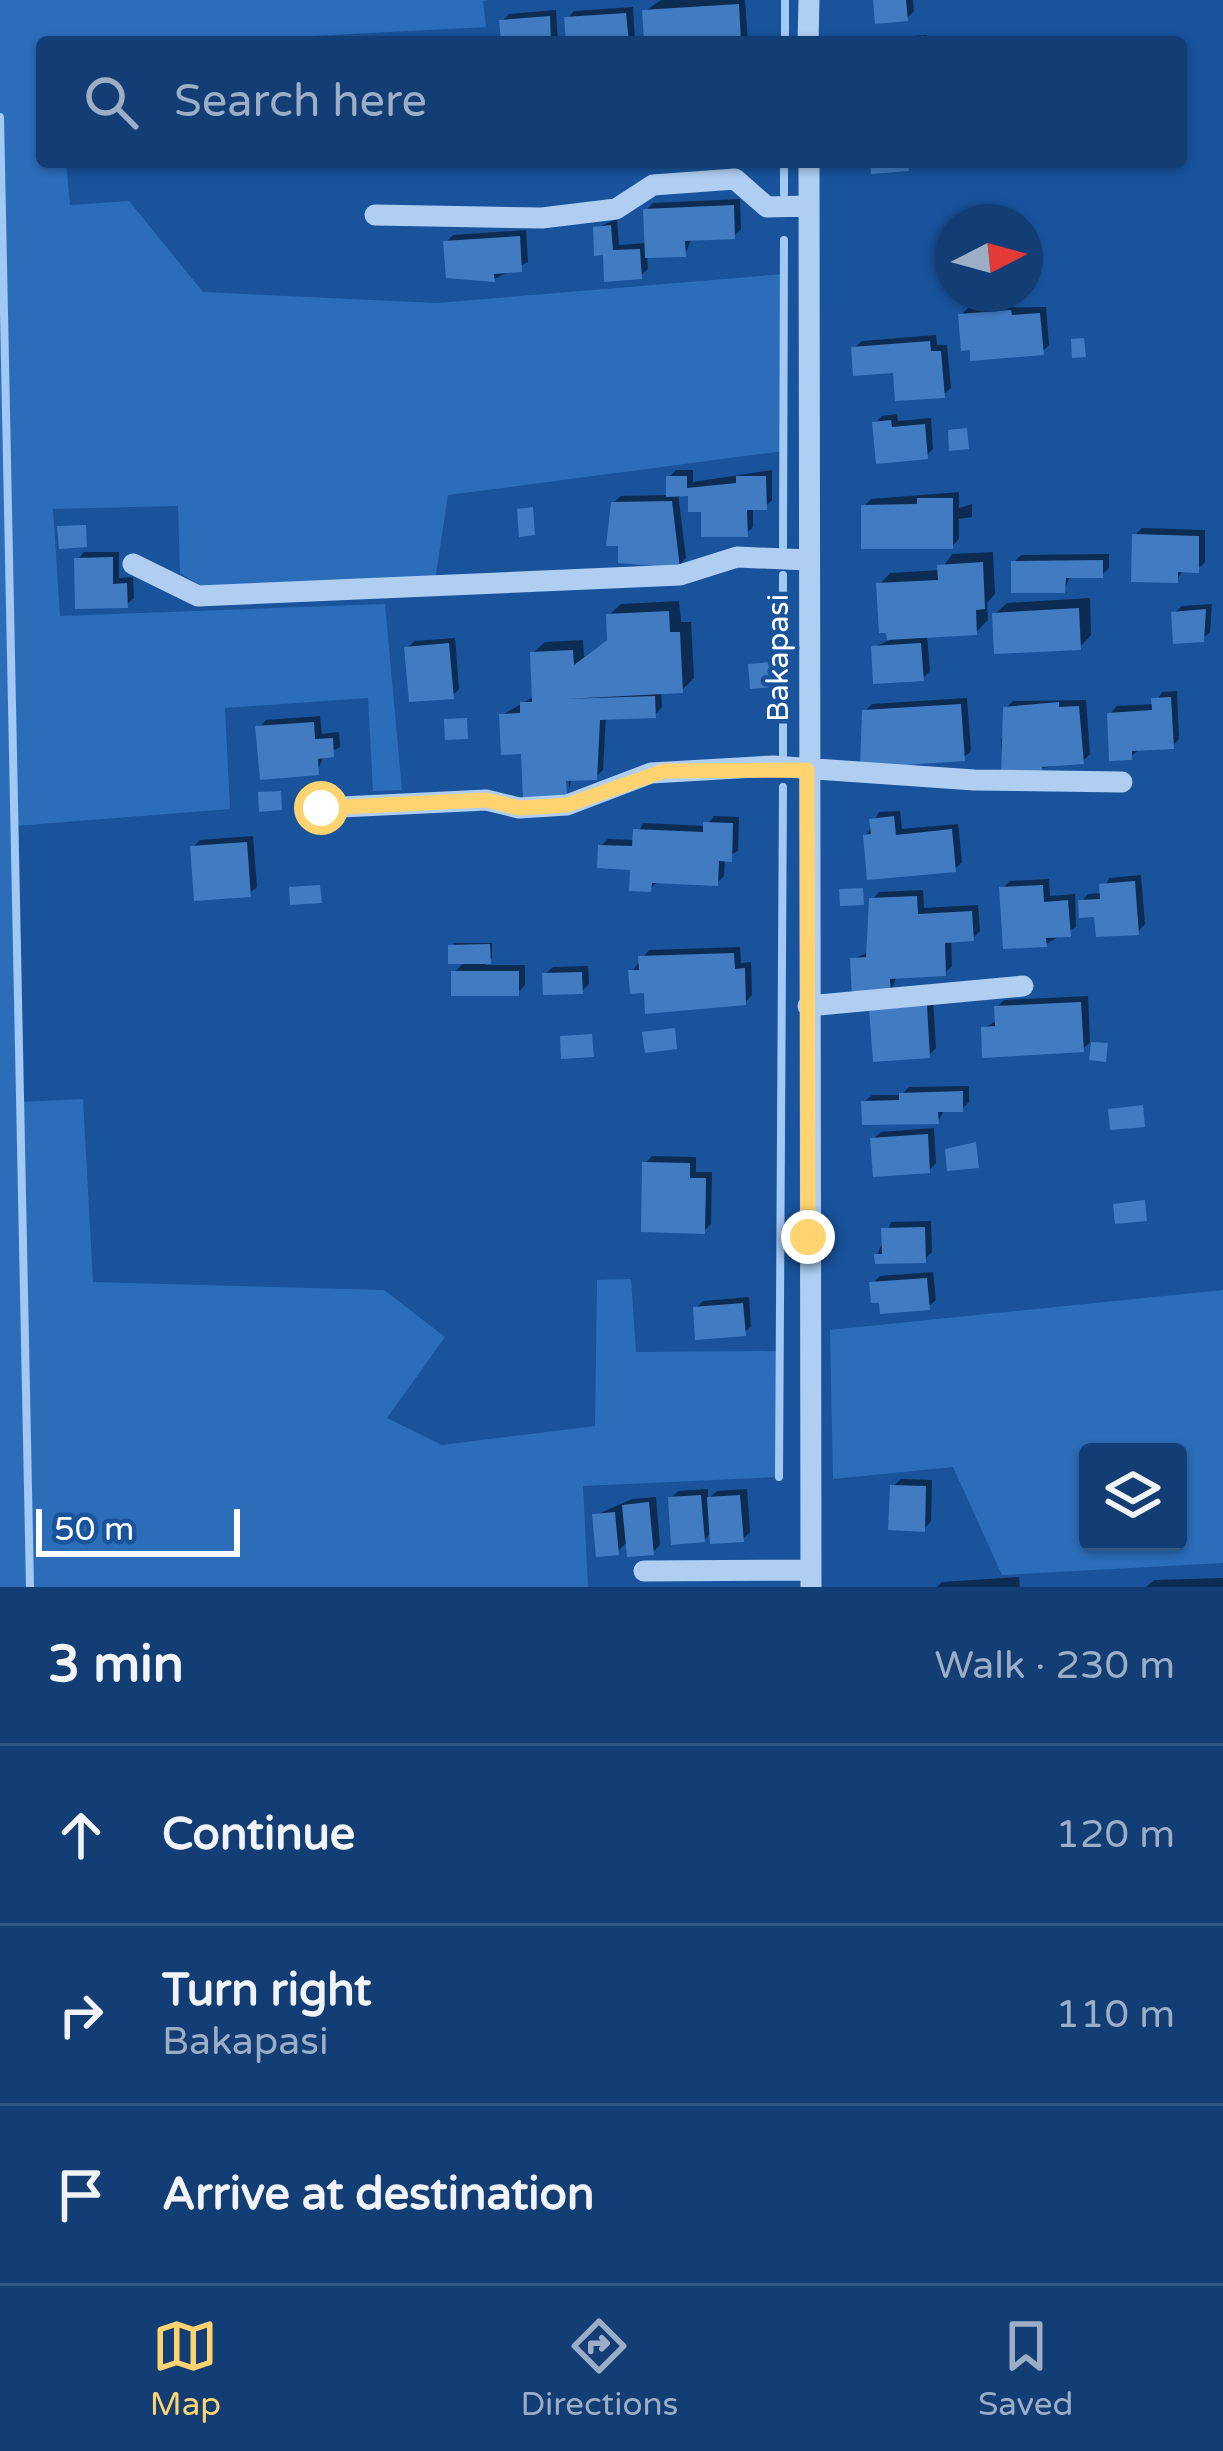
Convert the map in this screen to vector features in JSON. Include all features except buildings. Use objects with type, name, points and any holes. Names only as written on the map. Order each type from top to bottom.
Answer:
[{"type":"street","points":[[808,0],[808,36]]},
{"type":"street","name":"Bakapasi","points":[[809,168],[811,1578]]},
{"type":"street","points":[[375,215],[542,218],[616,209],[653,185],[735,179],[766,207],[809,206]]},
{"type":"street","points":[[133,564],[198,596],[680,575],[737,557],[808,560]]},
{"type":"street","points":[[321,808],[486,800],[519,808],[567,805],[664,771],[807,770],[1122,782]]},
{"type":"street","points":[[808,1006],[1024,986]]},
{"type":"street","points":[[644,1571],[811,1578]]},
{"type":"shaded area","points":[[0,0],[488,0],[483,1],[486,27],[313,36],[36,36],[36,168],[67,168],[70,205],[129,201],[203,292],[437,303],[784,274],[784,451],[448,495],[435,581],[210,591],[180,573],[178,506],[53,509],[60,616],[385,604],[402,790],[373,791],[368,698],[225,708],[230,809],[15,826],[20,1102],[83,1099],[93,1282],[384,1290],[445,1337],[387,1418],[442,1445],[595,1426],[597,1280],[631,1279],[636,1352],[780,1351],[779,1477],[583,1486],[588,1587],[0,1587]]},
{"type":"shaded area","points":[[1223,1290],[1223,1563],[1002,1575],[953,1467],[833,1479],[830,1330]]},
{"type":"waterway","points":[[785,0],[785,36]]},
{"type":"waterway","points":[[0,117],[30,1587]]},
{"type":"waterway","points":[[784,168],[784,194]]},
{"type":"waterway","points":[[783,547],[784,240]]},
{"type":"waterway","points":[[783,575],[783,758]]},
{"type":"waterway","points":[[779,1477],[783,787]]},
{"type":"route","points":[[321,808],[486,800],[519,808],[567,805],[664,771],[773,766],[807,770],[808,1237]]}]
